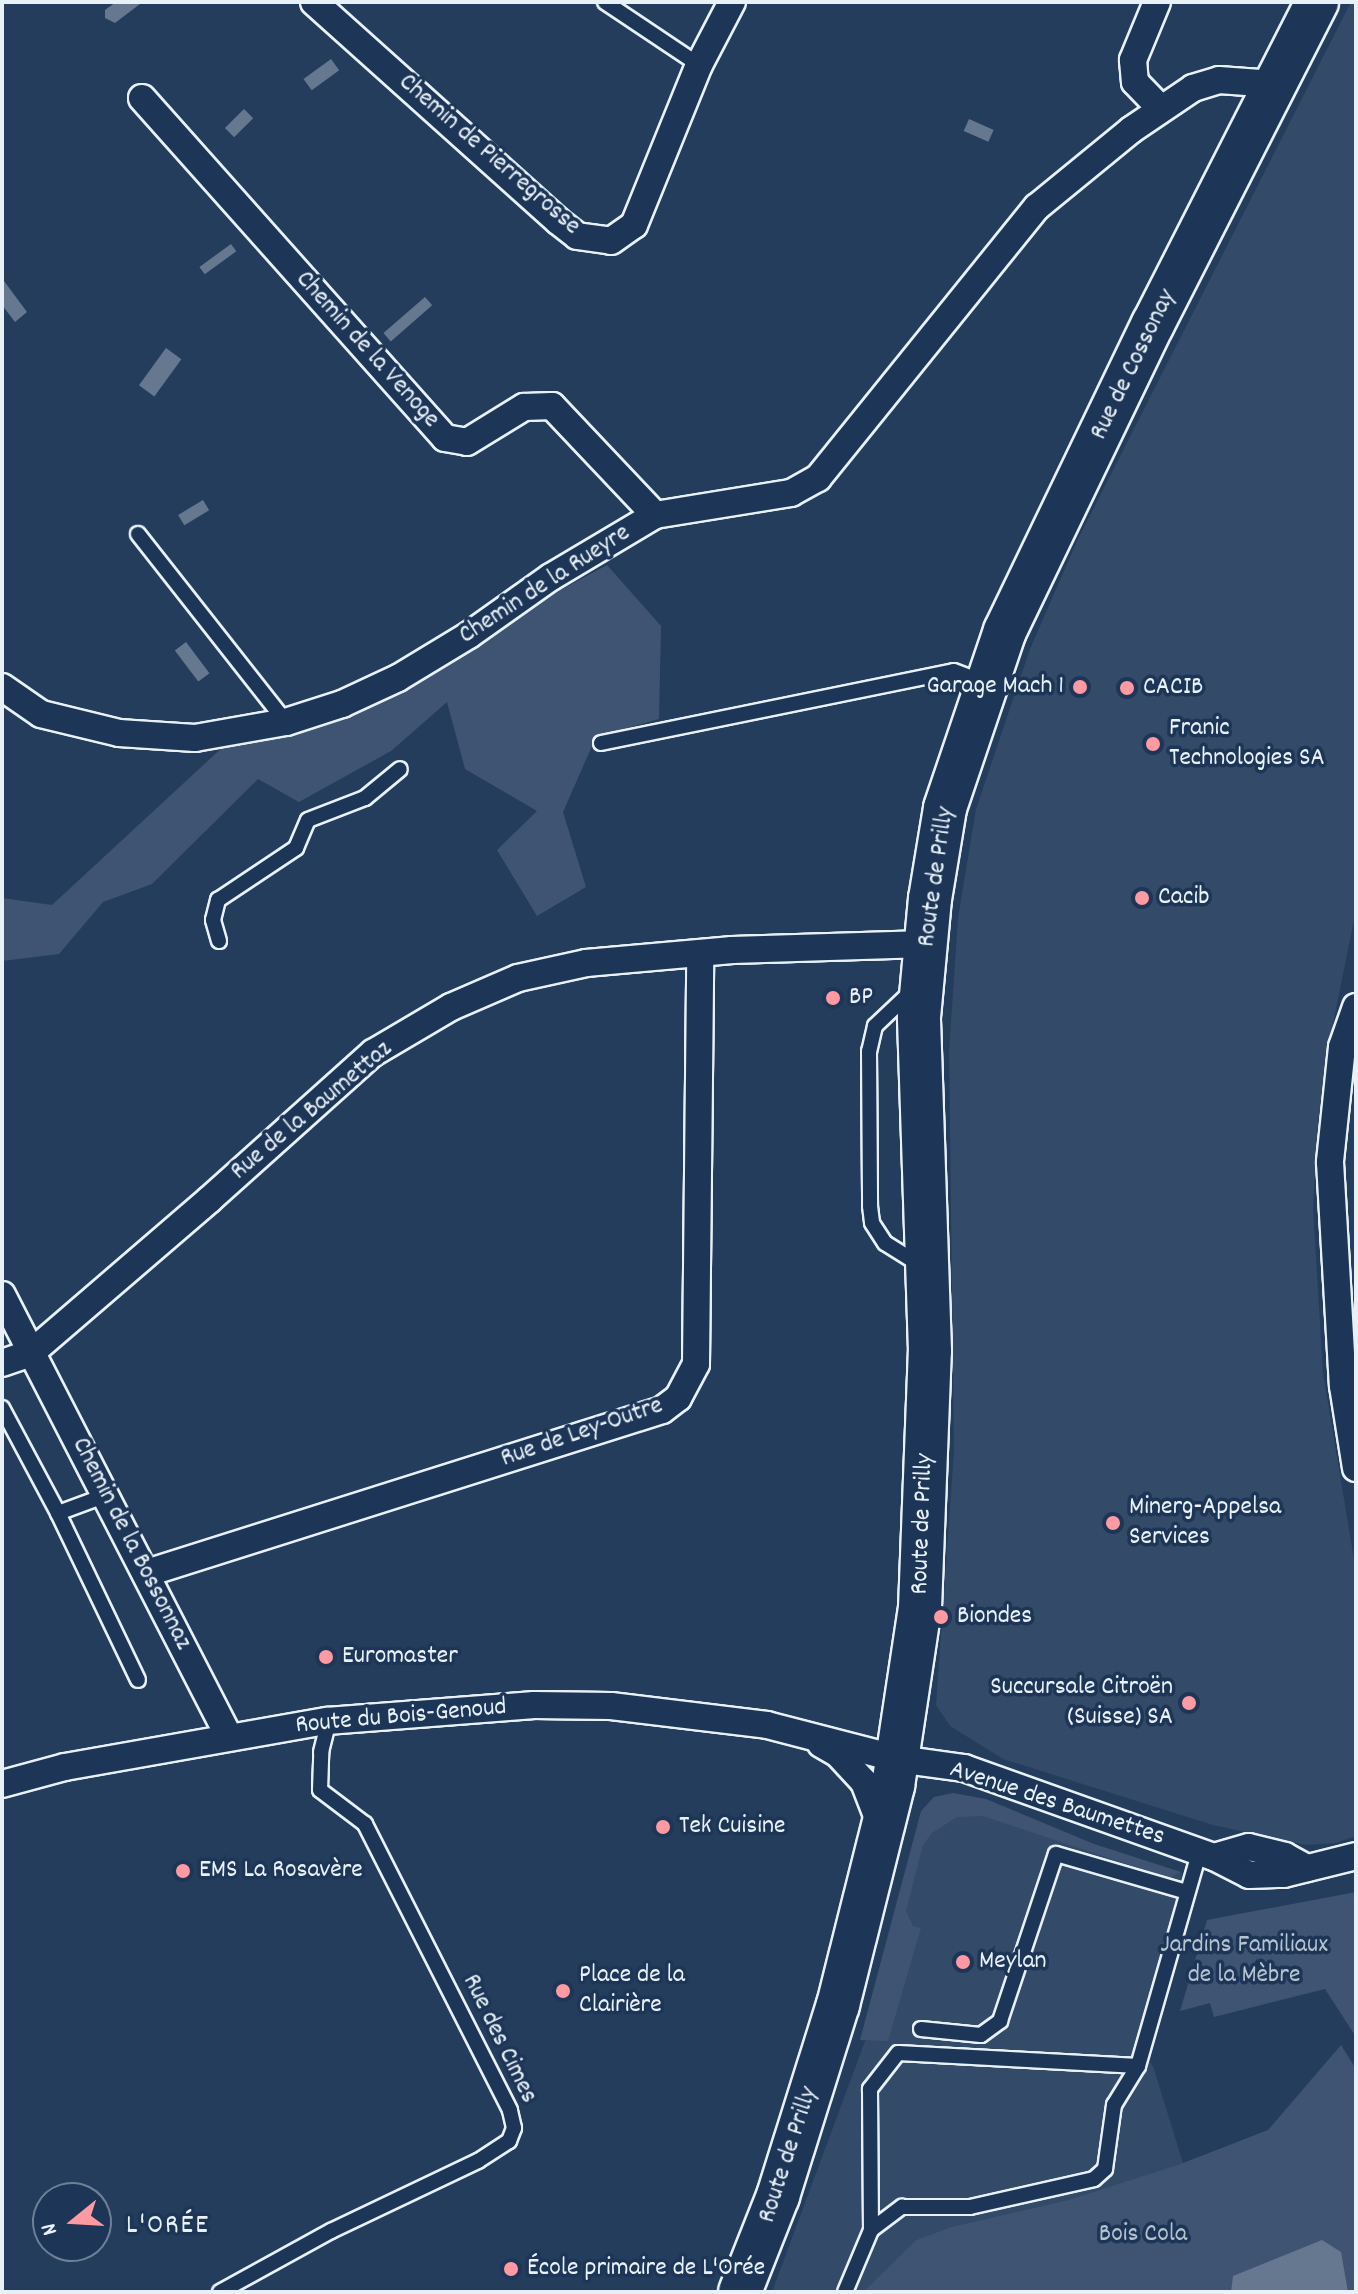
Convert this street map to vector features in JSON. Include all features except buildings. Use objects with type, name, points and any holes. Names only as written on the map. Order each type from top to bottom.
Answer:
[{"type":"main road","name":"Rue de Cossonay","points":[[968,735],[1005,631],[1104,423],[1317,2]]},
{"type":"main road","name":"Route de Prilly","points":[[740,2292],[778,2196],[838,2005],[898,1759],[920,1608],[930,1351],[919,1017],[945,808],[968,735]]},
{"type":"street","name":"Chemin de Pierregrosse","points":[[314,2],[558,221],[577,236],[611,241],[634,225],[699,65],[732,2]]},
{"type":"street","points":[[1157,2],[1133,60],[1135,82],[1160,108]]},
{"type":"street","name":"Chemin de la Rueyre","points":[[2,687],[41,714],[119,733],[195,738],[286,722],[342,704],[398,678],[469,635],[551,577],[655,515],[791,493],[818,478],[1037,207],[1160,108],[1193,88],[1219,80],[1274,84]]},
{"type":"street","name":"Chemin de la Venoge","points":[[142,98],[445,438],[467,442],[524,407],[552,406],[655,515]]},
{"type":"street","name":"Rue de la Baumettaz","points":[[31,1353],[379,1049],[451,1007],[518,978],[586,963],[700,953],[924,962]]},
{"type":"street","name":"Rue de Ley-Outre","points":[[147,1573],[662,1410],[678,1398],[696,1364],[700,953]]},
{"type":"street","points":[[1355,1016],[1342,1047],[1330,1162],[1343,1386],[1355,1460]]},
{"type":"street","name":"Chemin de la Bossonnaz","points":[[2,1295],[229,1736]]},
{"type":"street","points":[[2,1363],[31,1353]]},
{"type":"street","name":"Route du Bois-Genoud","points":[[2,1784],[65,1767],[329,1721],[534,1705],[611,1706],[767,1725],[898,1759]]},
{"type":"street","name":"Route du Bois-Genoud","points":[[804,1734],[838,1754],[864,1782],[881,1829]]},
{"type":"street","name":"Avenue des Baumettes","points":[[898,1759],[964,1768],[1206,1855],[1249,1875],[1266,1877],[1356,1856]]},
{"type":"lane","points":[[605,2],[699,65]]},
{"type":"lane","points":[[138,534],[286,722]]},
{"type":"lane","points":[[601,743],[954,671],[986,683]]},
{"type":"lane","points":[[219,941],[213,920],[218,900],[296,848],[308,820],[365,798],[400,769]]},
{"type":"lane","points":[[2,1408],[58,1513],[138,1680]]},
{"type":"lane","points":[[58,1513],[107,1495]]},
{"type":"lane","name":"Rue des Cimes","points":[[220,2292],[331,2231],[478,2161],[509,2141],[514,2128],[510,2110],[365,1824],[320,1790],[321,1752],[329,1721]]},
{"type":"lane","points":[[921,2029],[981,2035],[1000,2021],[1056,1854],[1187,1892]]},
{"type":"lane","points":[[871,2230],[902,2207],[970,2207],[1094,2179],[1105,2169],[1114,2105],[1138,2066],[1187,1892],[1206,1855]]},
{"type":"lane","points":[[845,2292],[871,2230],[870,2089],[898,2053],[1138,2066]]},
{"type":"shaded area","points":[[116,2],[140,4],[115,23],[105,18],[105,10]]},
{"type":"shaded area","points":[[1351,2],[1356,2],[1356,910],[1326,1058],[1313,1208],[1323,1373],[1356,1571],[1356,1836],[1336,1843],[1306,1845],[1213,1825],[1003,1759],[950,1726],[936,1705],[954,1451],[949,1051],[958,918],[976,809],[1030,649],[1077,541]]},
{"type":"shaded area","points":[[331,59],[339,70],[312,90],[303,79]]},
{"type":"shaded area","points":[[244,109],[253,118],[234,137],[225,128]]},
{"type":"shaded area","points":[[969,119],[994,130],[988,142],[964,131]]},
{"type":"shaded area","points":[[231,244],[236,251],[205,274],[199,267]]},
{"type":"shaded area","points":[[4,281],[27,312],[15,322],[2,305]]},
{"type":"shaded area","points":[[425,297],[432,305],[391,341],[383,333]]},
{"type":"shaded area","points":[[166,348],[181,359],[154,396],[139,385]]},
{"type":"shaded area","points":[[203,500],[209,510],[184,525],[178,515]]},
{"type":"shaded area","points":[[186,642],[209,673],[198,682],[175,650]]},
{"type":"shaded area","points":[[981,1812],[1182,1873],[1173,1923],[1138,2048],[1153,2066],[1183,2163],[1068,2200],[951,2227],[916,2240],[863,2292],[772,2292],[881,1998],[919,1850],[929,1830],[946,1818]]},
{"type":"shaded area","points":[[1322,2240],[1341,2252],[1348,2292],[1231,2292],[1233,2276]]},
{"type":"green space","points":[[607,565],[661,626],[659,719],[596,737],[563,812],[586,887],[537,916],[497,850],[537,811],[465,769],[447,702],[391,751],[299,802],[258,779],[152,884],[103,902],[59,954],[2,961],[2,898],[52,905],[239,732],[398,678]]},
{"type":"green space","points":[[953,1793],[986,1799],[1094,1844],[1181,1872],[1169,1878],[983,1816],[957,1817],[932,1833],[923,1845],[906,1911],[913,1926],[921,1928],[888,2041],[860,2040],[921,1811],[934,1797]]},
{"type":"green space","name":"Jardins Familiaux de la Mèbre","points":[[1356,1892],[1356,2037],[1325,1989],[1214,2017],[1210,2003],[1180,2011],[1207,1920]]},
{"type":"green space","name":"Bois Cola","points":[[1341,2045],[1356,2069],[1356,2292],[863,2292],[916,2240],[951,2227],[1068,2200],[1183,2163],[1268,2130]]},
{"type":"place","name":"Garage Mach 1","points":[[1080,687]]},
{"type":"place","name":"CACIB","points":[[1127,688]]},
{"type":"place","name":"Franic Technologies SA","points":[[1153,744]]},
{"type":"place","name":"Cacib","points":[[1142,898]]},
{"type":"place","name":"BP","points":[[833,998]]},
{"type":"place","name":"Minerg-Appelsa Services","points":[[1113,1523]]},
{"type":"place","name":"Biondes","points":[[941,1617]]},
{"type":"place","name":"Euromaster","points":[[326,1657]]},
{"type":"place","name":"Succursale Citroën (Suisse) SA","points":[[1189,1703]]},
{"type":"place","name":"Tek Cuisine","points":[[663,1827]]},
{"type":"place","name":"EMS La Rosavère","points":[[183,1871]]},
{"type":"place","name":"Meylan","points":[[963,1962]]},
{"type":"place","name":"Place de la Clairière","points":[[563,1991]]},
{"type":"place","name":"École primaire de L'Orée","points":[[511,2269]]},
{"type":"district","name":"L'ORÉE","points":[[168,2227]]}]
